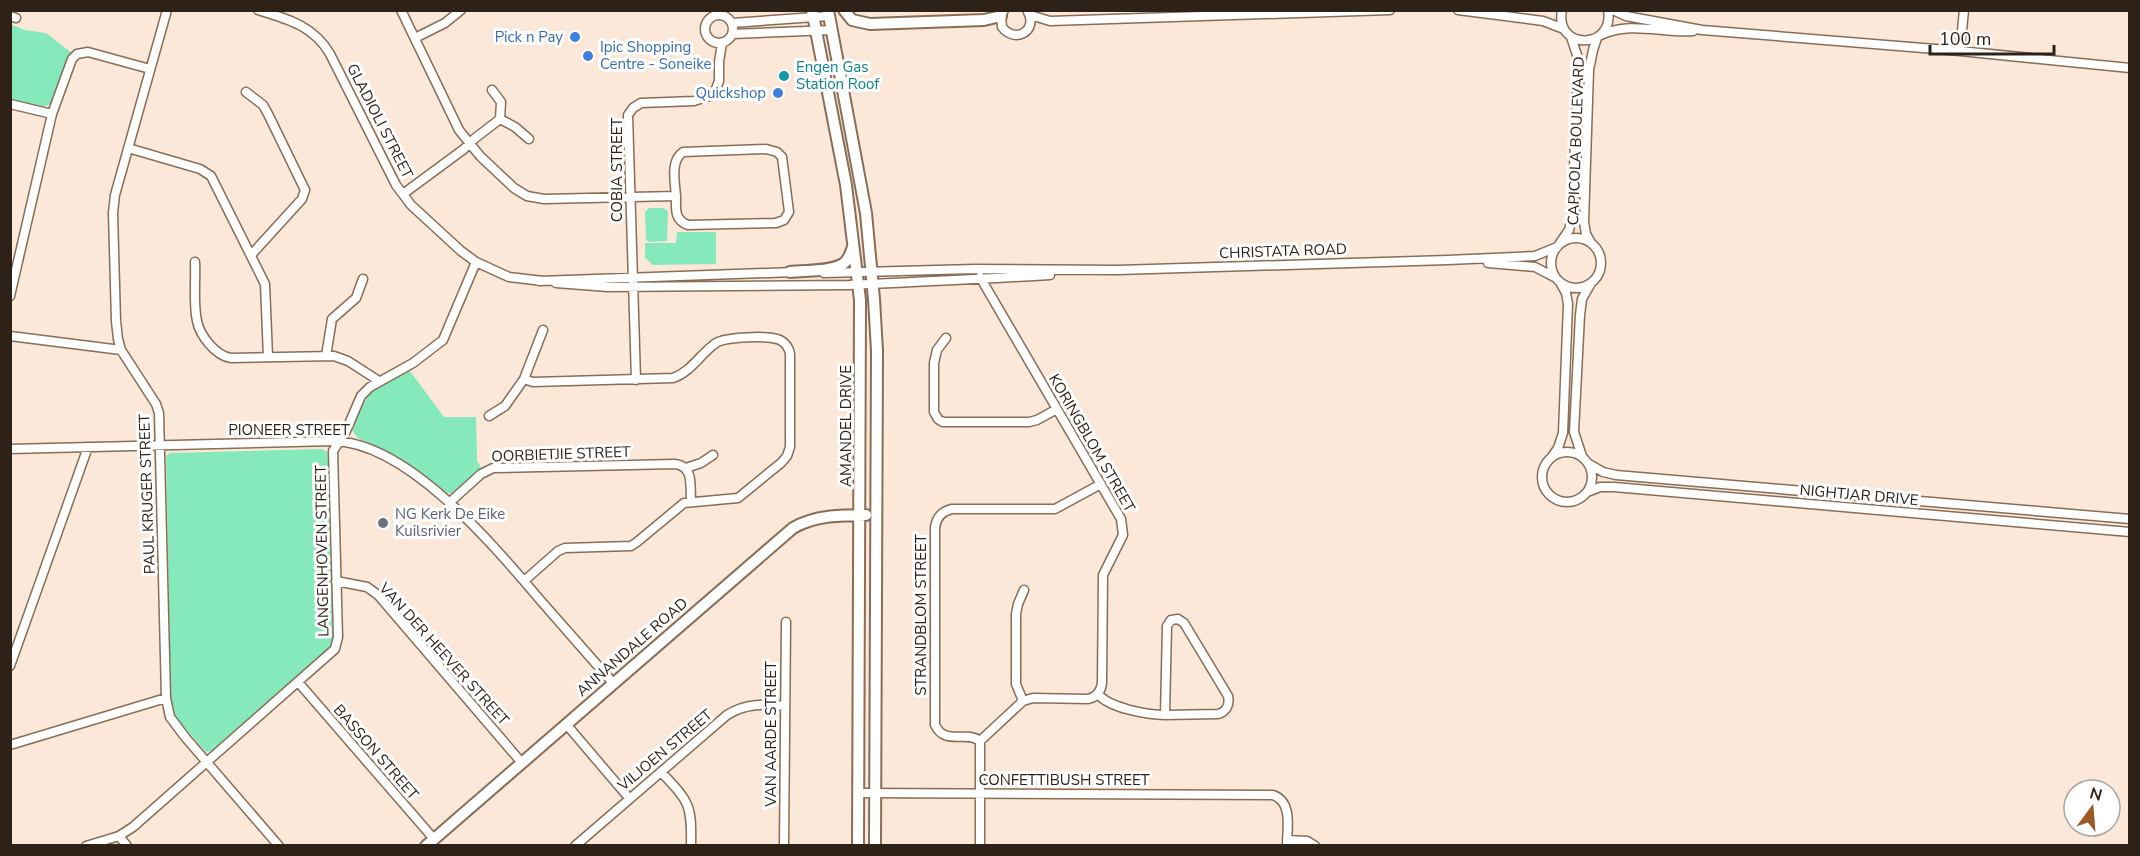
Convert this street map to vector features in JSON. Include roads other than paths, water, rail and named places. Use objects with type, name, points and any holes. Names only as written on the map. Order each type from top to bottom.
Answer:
[{"type":"street","name":"PAUL KRUGER STREET","points":[[167,10],[113,208],[116,321],[121,350],[158,408],[166,698],[168,712],[173,722],[279,846]]},
{"type":"street","name":"GLADIOLI STREET","points":[[258,10],[275,13],[306,27],[327,48],[396,185],[403,194],[461,251],[476,262],[509,277],[575,285],[634,286],[858,285],[873,277]]},
{"type":"street","points":[[401,10],[459,130],[469,144],[508,183],[527,196],[544,199],[676,196]]},
{"type":"street","points":[[415,38],[451,20],[461,10]]},
{"type":"street","points":[[844,10],[852,20],[870,24],[984,20],[1002,13],[1002,27],[1010,35],[1021,35],[1030,28],[1050,21],[1390,10]]},
{"type":"street","points":[[1458,10],[1543,21],[1564,29]]},
{"type":"street","points":[[1562,10],[1561,19],[1564,29],[1571,37],[1581,41],[1625,27],[1659,31],[1702,30]]},
{"type":"street","name":"CAPICOLA BOULEVARD","points":[[1592,243],[1586,234],[1584,222],[1589,70],[1599,36],[1607,26],[1608,10]]},
{"type":"street","points":[[1613,10],[1626,16],[1702,30],[1960,51],[2130,68]]},
{"type":"street","points":[[1960,51],[1964,10]]},
{"type":"street","points":[[732,23],[829,13]]},
{"type":"street","name":"AMANDEL DRIVE","points":[[829,13],[864,202],[873,277],[877,351],[875,846]]},
{"type":"street","points":[[1030,28],[1029,13],[1050,21]]},
{"type":"street","name":"AMANDEL DRIVE","points":[[813,14],[843,167],[858,285],[861,370],[858,846]]},
{"type":"street","points":[[732,34],[732,23],[721,15],[708,19],[705,23],[704,32],[718,43],[732,34],[832,30]]},
{"type":"street","name":"CAPICOLA BOULEVARD","points":[[1558,245],[1569,230],[1572,218],[1578,66],[1571,37]]},
{"type":"street","name":"COBIA STREET","points":[[636,380],[629,198],[629,112],[640,103],[694,101],[709,96],[718,85],[718,43]]},
{"type":"street","points":[[10,296],[52,114],[70,62],[77,54],[88,52],[150,69]]},
{"type":"street","points":[[403,194],[500,119],[501,102],[492,90]]},
{"type":"street","points":[[246,92],[259,101],[268,114],[305,190],[302,199],[252,254]]},
{"type":"street","points":[[10,104],[52,114]]},
{"type":"street","points":[[500,119],[515,127],[529,140]]},
{"type":"street","points":[[128,148],[208,173],[216,183],[265,284],[268,357]]},
{"type":"street","points":[[766,149],[777,152],[782,157],[789,212],[784,220],[776,223],[688,225],[682,223],[678,218],[676,196],[675,162],[677,156],[683,152],[766,149]]},
{"type":"street","points":[[1551,458],[1563,452],[1571,452],[1581,456],[1589,464],[1592,480],[1582,497],[1571,502],[1558,500],[1548,493],[1542,475],[1544,469],[1551,458],[1558,448],[1563,432],[1568,304],[1566,293],[1551,262],[1558,245],[1576,238],[1592,243],[1599,252],[1601,263],[1599,274],[1582,299],[1580,315],[1574,432],[1581,456]]},
{"type":"street","points":[[789,272],[843,264],[854,244]]},
{"type":"street","name":"CHRISTATA ROAD","points":[[981,279],[1119,270],[1534,256],[1558,245]]},
{"type":"street","name":"CHRISTATA ROAD","points":[[1448,260],[1535,267],[1558,280]]},
{"type":"street","points":[[195,262],[197,320],[212,347],[221,356],[228,358],[327,356],[348,361],[379,381]]},
{"type":"street","name":"LANGENHOVEN STREET","points":[[86,846],[119,836],[143,819],[333,652],[337,646],[338,637],[333,451],[346,431],[362,396],[379,381],[408,366],[442,340],[476,262]]},
{"type":"street","points":[[873,277],[975,269]]},
{"type":"street","name":"CHRISTATA ROAD","points":[[975,269],[1119,270]]},
{"type":"street","name":"KORINGBLOM STREET","points":[[975,269],[1101,484],[1121,519],[1124,529],[1121,540],[1103,575],[1102,683],[1098,694]]},
{"type":"street","name":"GLADIOLI STREET","points":[[539,281],[789,272],[857,273],[873,277]]},
{"type":"street","points":[[873,277],[981,279]]},
{"type":"street","points":[[327,356],[332,319],[356,298],[363,279]]},
{"type":"street","points":[[1558,280],[1576,288],[1591,283]]},
{"type":"street","points":[[489,416],[504,406],[524,380],[543,330]]},
{"type":"street","points":[[10,336],[121,350]]},
{"type":"street","points":[[524,380],[533,382],[668,379],[677,376],[714,344],[724,339],[777,338],[785,343],[789,350],[790,442],[787,456],[741,496],[734,499],[691,501],[680,505],[634,544],[624,547],[565,548],[524,581]]},
{"type":"street","points":[[946,338],[937,350],[934,363],[933,410],[938,419],[944,422],[1029,422],[1057,409]]},
{"type":"street","name":"PIONEER STREET","points":[[10,449],[339,441],[363,445],[383,454],[431,487],[492,543],[613,683]]},
{"type":"street","points":[[10,666],[88,447]]},
{"type":"street","points":[[691,501],[690,476],[686,468],[701,463],[713,455]]},
{"type":"street","name":"OORBIETJIE STREET","points":[[449,503],[485,471],[493,468],[675,464],[686,468]]},
{"type":"street","name":"NIGHTJAR DRIVE","points":[[1589,464],[1616,476],[2130,519]]},
{"type":"street","name":"STRANDBLOM STREET","points":[[980,741],[976,738],[945,736],[934,725],[935,528],[937,519],[942,513],[952,509],[1055,509],[1101,484]]},
{"type":"street","name":"NIGHTJAR DRIVE","points":[[1587,492],[1600,487],[1614,487],[2130,532]]},
{"type":"street","name":"ANNANDALE ROAD","points":[[430,842],[793,528],[816,518],[876,515]]},
{"type":"street","name":"VAN DER HEEVER STREET","points":[[336,581],[361,585],[378,595],[522,762]]},
{"type":"street","points":[[1023,701],[1016,684],[1016,614],[1024,590]]},
{"type":"street","points":[[980,846],[980,741],[1023,701],[1033,698],[1088,699],[1098,694],[1108,702],[1144,713],[1165,715],[1218,714],[1228,705],[1226,693],[1184,623],[1178,619],[1171,620],[1167,626],[1165,715]]},
{"type":"street","name":"VAN AARDE STREET","points":[[784,846],[786,622]]},
{"type":"street","name":"BASSON STREET","points":[[298,682],[430,842]]},
{"type":"street","points":[[10,745],[166,698]]},
{"type":"street","name":"VILJOEN STREET","points":[[575,846],[727,714],[736,709],[756,705],[785,706]]},
{"type":"street","points":[[566,724],[629,798]]},
{"type":"street","points":[[661,772],[683,796],[689,807],[691,846]]},
{"type":"street","name":"CONFETTIBUSH STREET","points":[[859,794],[1269,795],[1279,797],[1286,805],[1287,843]]},
{"type":"street","points":[[119,836],[127,846]]},
{"type":"street","points":[[1287,843],[1307,841],[1315,846]]},
{"type":"place","name":"Pick n Pay","points":[[575,37]]},
{"type":"place","name":"Ipic Shopping Centre - Soneike","points":[[588,56]]},
{"type":"place","name":"Engen Gas Station Roof","points":[[784,76]]},
{"type":"place","name":"Quickshop","points":[[778,93]]},
{"type":"place","name":"NG Kerk De Eike Kuilsrivier","points":[[383,523]]}]
